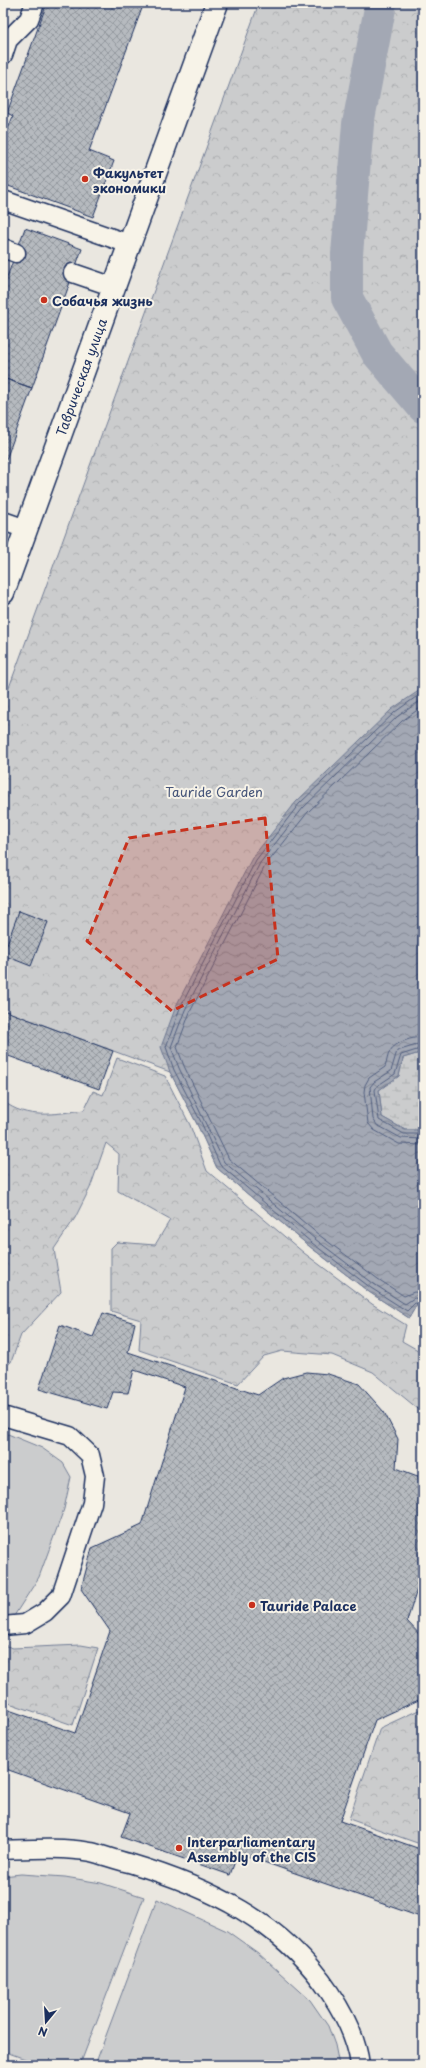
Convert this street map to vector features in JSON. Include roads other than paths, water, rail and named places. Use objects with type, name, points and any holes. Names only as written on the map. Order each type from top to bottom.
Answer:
[{"type":"street","name":"Таврическая улица","points":[[3,593],[217,3]]},
{"type":"lane","points":[[3,55],[8,40],[29,19],[35,3]]},
{"type":"lane","points":[[3,200],[130,244]]},
{"type":"lane","points":[[73,273],[114,287]]},
{"type":"lane","points":[[3,521],[26,529]]},
{"type":"lane","points":[[3,1416],[70,1436],[90,1455],[95,1476],[92,1503],[61,1596],[45,1612],[25,1624],[3,1626]]},
{"type":"lane","points":[[3,1850],[36,1849],[91,1852],[200,1887],[252,1916],[287,1941],[316,1971],[343,2013],[359,2055],[360,2065]]},
{"type":"water","points":[[423,688],[423,1052],[403,1058],[399,1076],[379,1090],[382,1117],[405,1130],[423,1130],[423,1310],[416,1306],[409,1318],[369,1292],[309,1246],[217,1168],[197,1124],[170,1072],[161,1047],[176,1006],[252,858],[296,802],[392,709]]},
{"type":"waterway","points":[[381,3],[358,124],[347,254],[347,298],[377,353],[423,407]]},
{"type":"place","name":"Факультет экономики","points":[[85,179]]},
{"type":"place","name":"Собачья жизнь","points":[[44,300]]},
{"type":"place","name":"Tauride Palace","points":[[252,1605]]},
{"type":"place","name":"Interparliamentary Assembly of the CIS","points":[[179,1848]]},
{"type":"park label","name":"Tauride Garden","points":[[214,791]]}]
